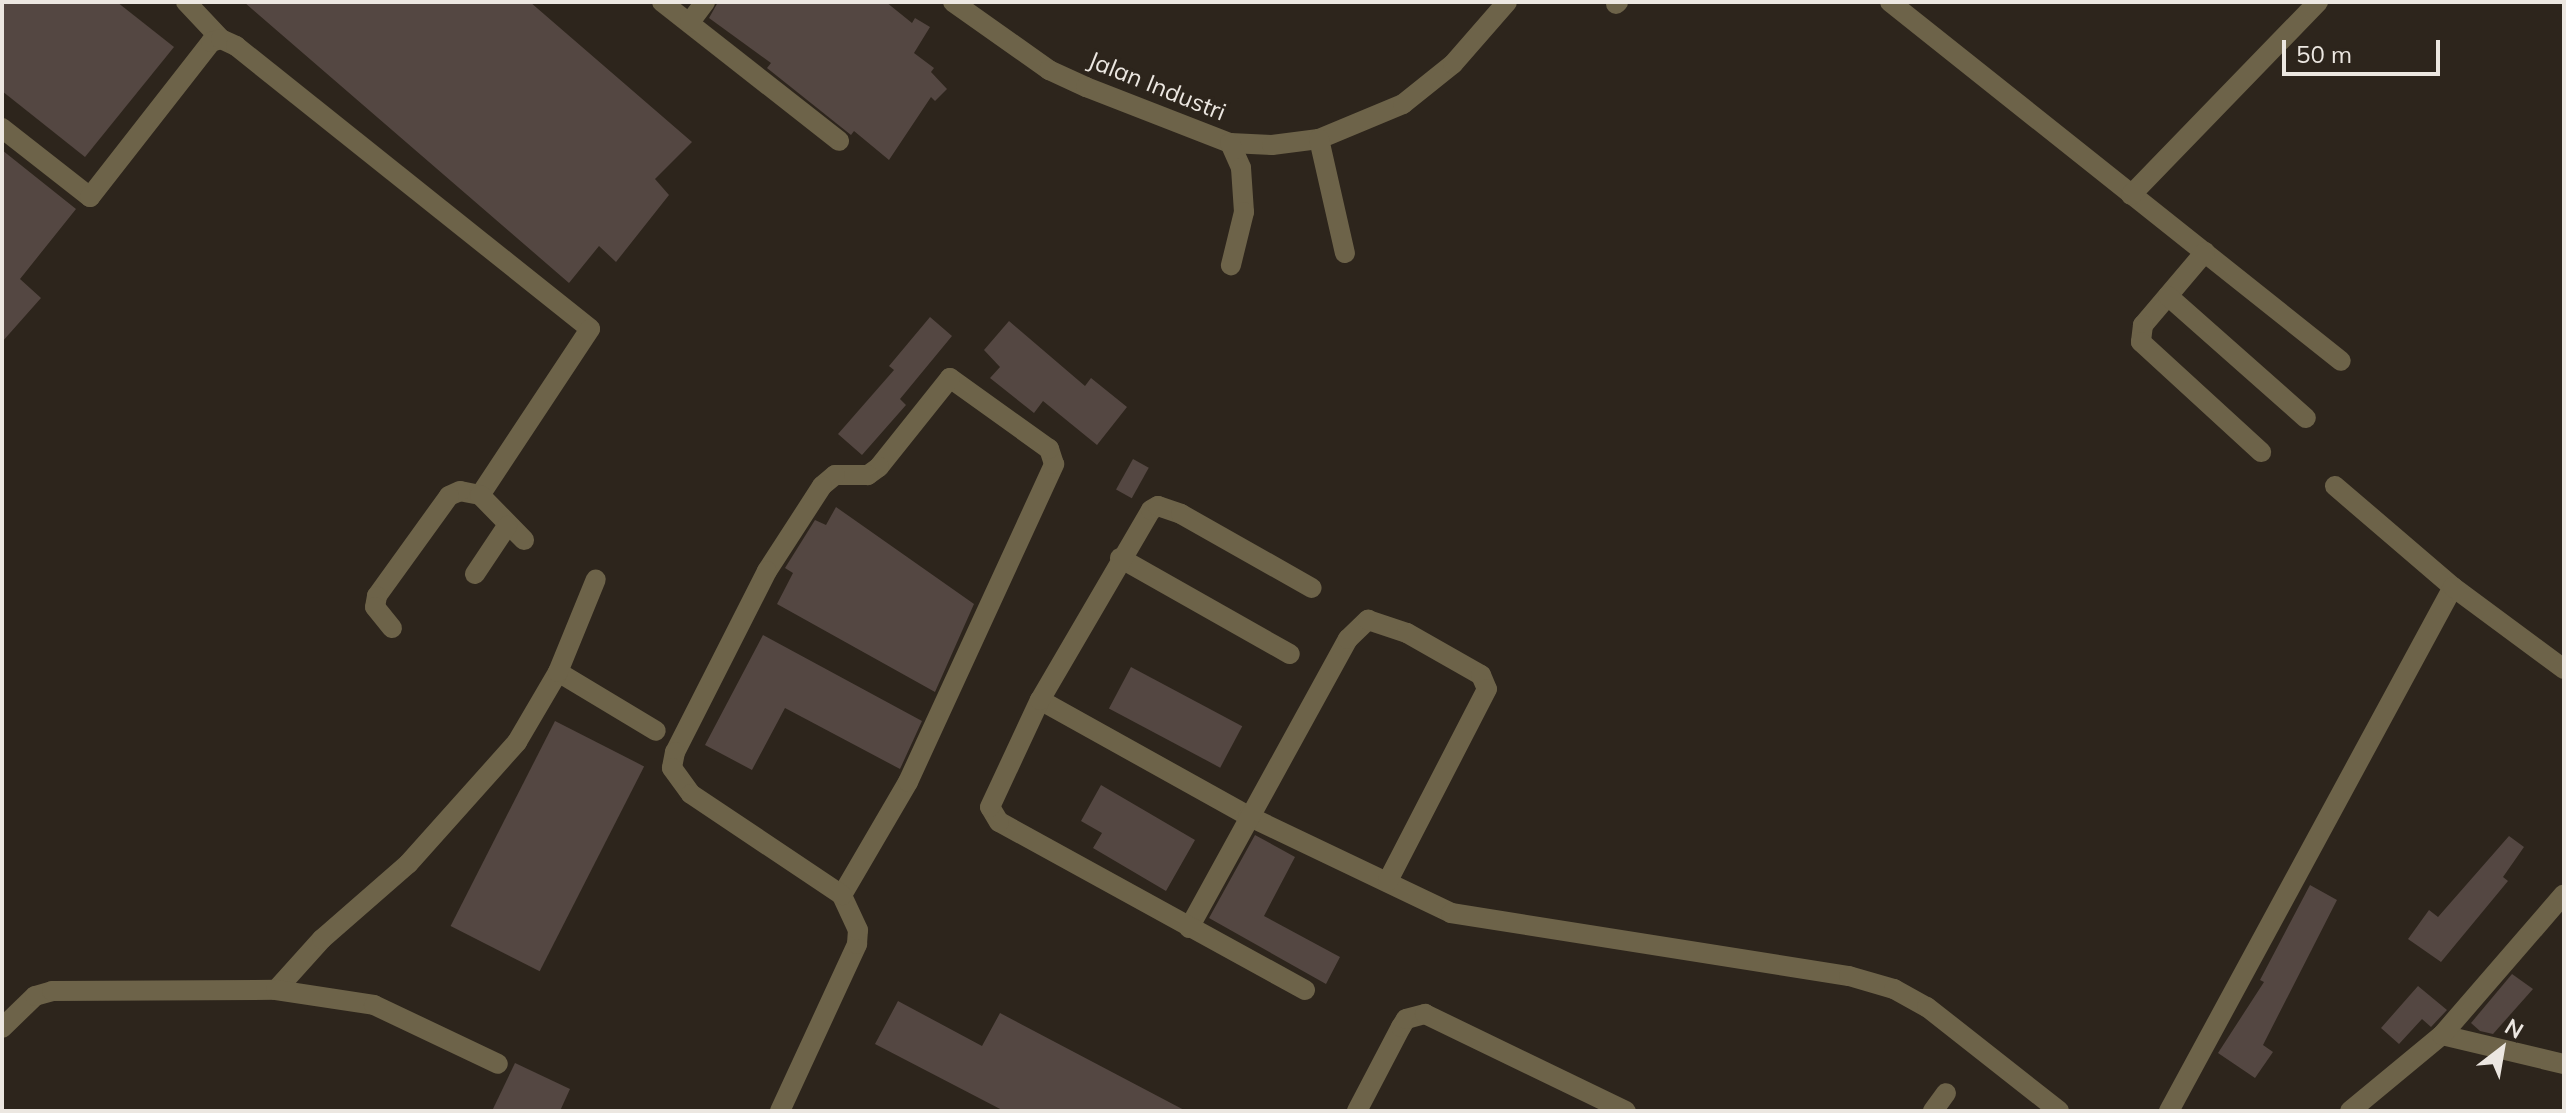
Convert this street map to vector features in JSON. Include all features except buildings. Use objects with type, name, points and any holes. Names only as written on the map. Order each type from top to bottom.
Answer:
[{"type":"street","points":[[186,2],[221,39],[590,329],[480,495]]},
{"type":"street","points":[[662,2],[839,141]]},
{"type":"street","points":[[690,22],[705,2]]},
{"type":"street","name":"Jalan Industri","points":[[953,2],[1049,70],[1230,143],[1272,145],[1319,139],[1360,125],[1419,94],[1507,2]]},
{"type":"street","points":[[1890,2],[2341,361]]},
{"type":"street","points":[[2131,195],[2318,2]]},
{"type":"street","points":[[2,128],[90,197],[211,42],[221,39]]},
{"type":"street","points":[[1319,139],[1345,253]]},
{"type":"street","points":[[1230,143],[1241,168],[1244,212],[1231,265]]},
{"type":"street","points":[[2205,252],[2143,325],[2141,342],[2261,452]]},
{"type":"street","points":[[2168,296],[2306,418]]},
{"type":"street","points":[[780,1111],[857,944],[858,930],[842,895],[691,794],[672,768],[675,752],[767,571],[822,486],[835,475],[868,475],[879,467],[950,378],[1049,449],[1054,464],[908,782],[842,895]]},
{"type":"street","points":[[2335,486],[2453,587],[2564,669]]},
{"type":"street","points":[[392,628],[375,607],[377,596],[449,496],[460,491],[480,495],[524,540]]},
{"type":"street","points":[[1305,990],[1189,928],[990,813],[995,790],[1040,700],[1120,558],[1158,506],[1312,588]]},
{"type":"street","points":[[475,574],[507,526]]},
{"type":"street","points":[[1120,558],[1290,654]]},
{"type":"street","points":[[276,990],[322,939],[408,864],[517,742],[558,672],[596,579]]},
{"type":"street","points":[[2169,1111],[2453,587]]},
{"type":"street","points":[[1189,928],[1248,816],[1358,626],[1368,620],[1407,633],[1481,675],[1487,689],[1388,881]]},
{"type":"street","points":[[558,672],[656,731]]},
{"type":"street","points":[[1040,700],[1248,816],[1388,881],[1420,901],[1466,917],[1849,976],[1894,989],[1927,1007],[2059,1111]]},
{"type":"street","points":[[2350,1111],[2442,1035],[2564,894]]},
{"type":"street","points":[[2,1028],[35,996],[52,991],[276,990],[374,1005],[498,1064]]},
{"type":"street","points":[[1357,1111],[1406,1019],[1425,1014],[1626,1111]]},
{"type":"street","points":[[2442,1035],[2564,1064]]},
{"type":"street","points":[[1933,1111],[1946,1093]]}]
